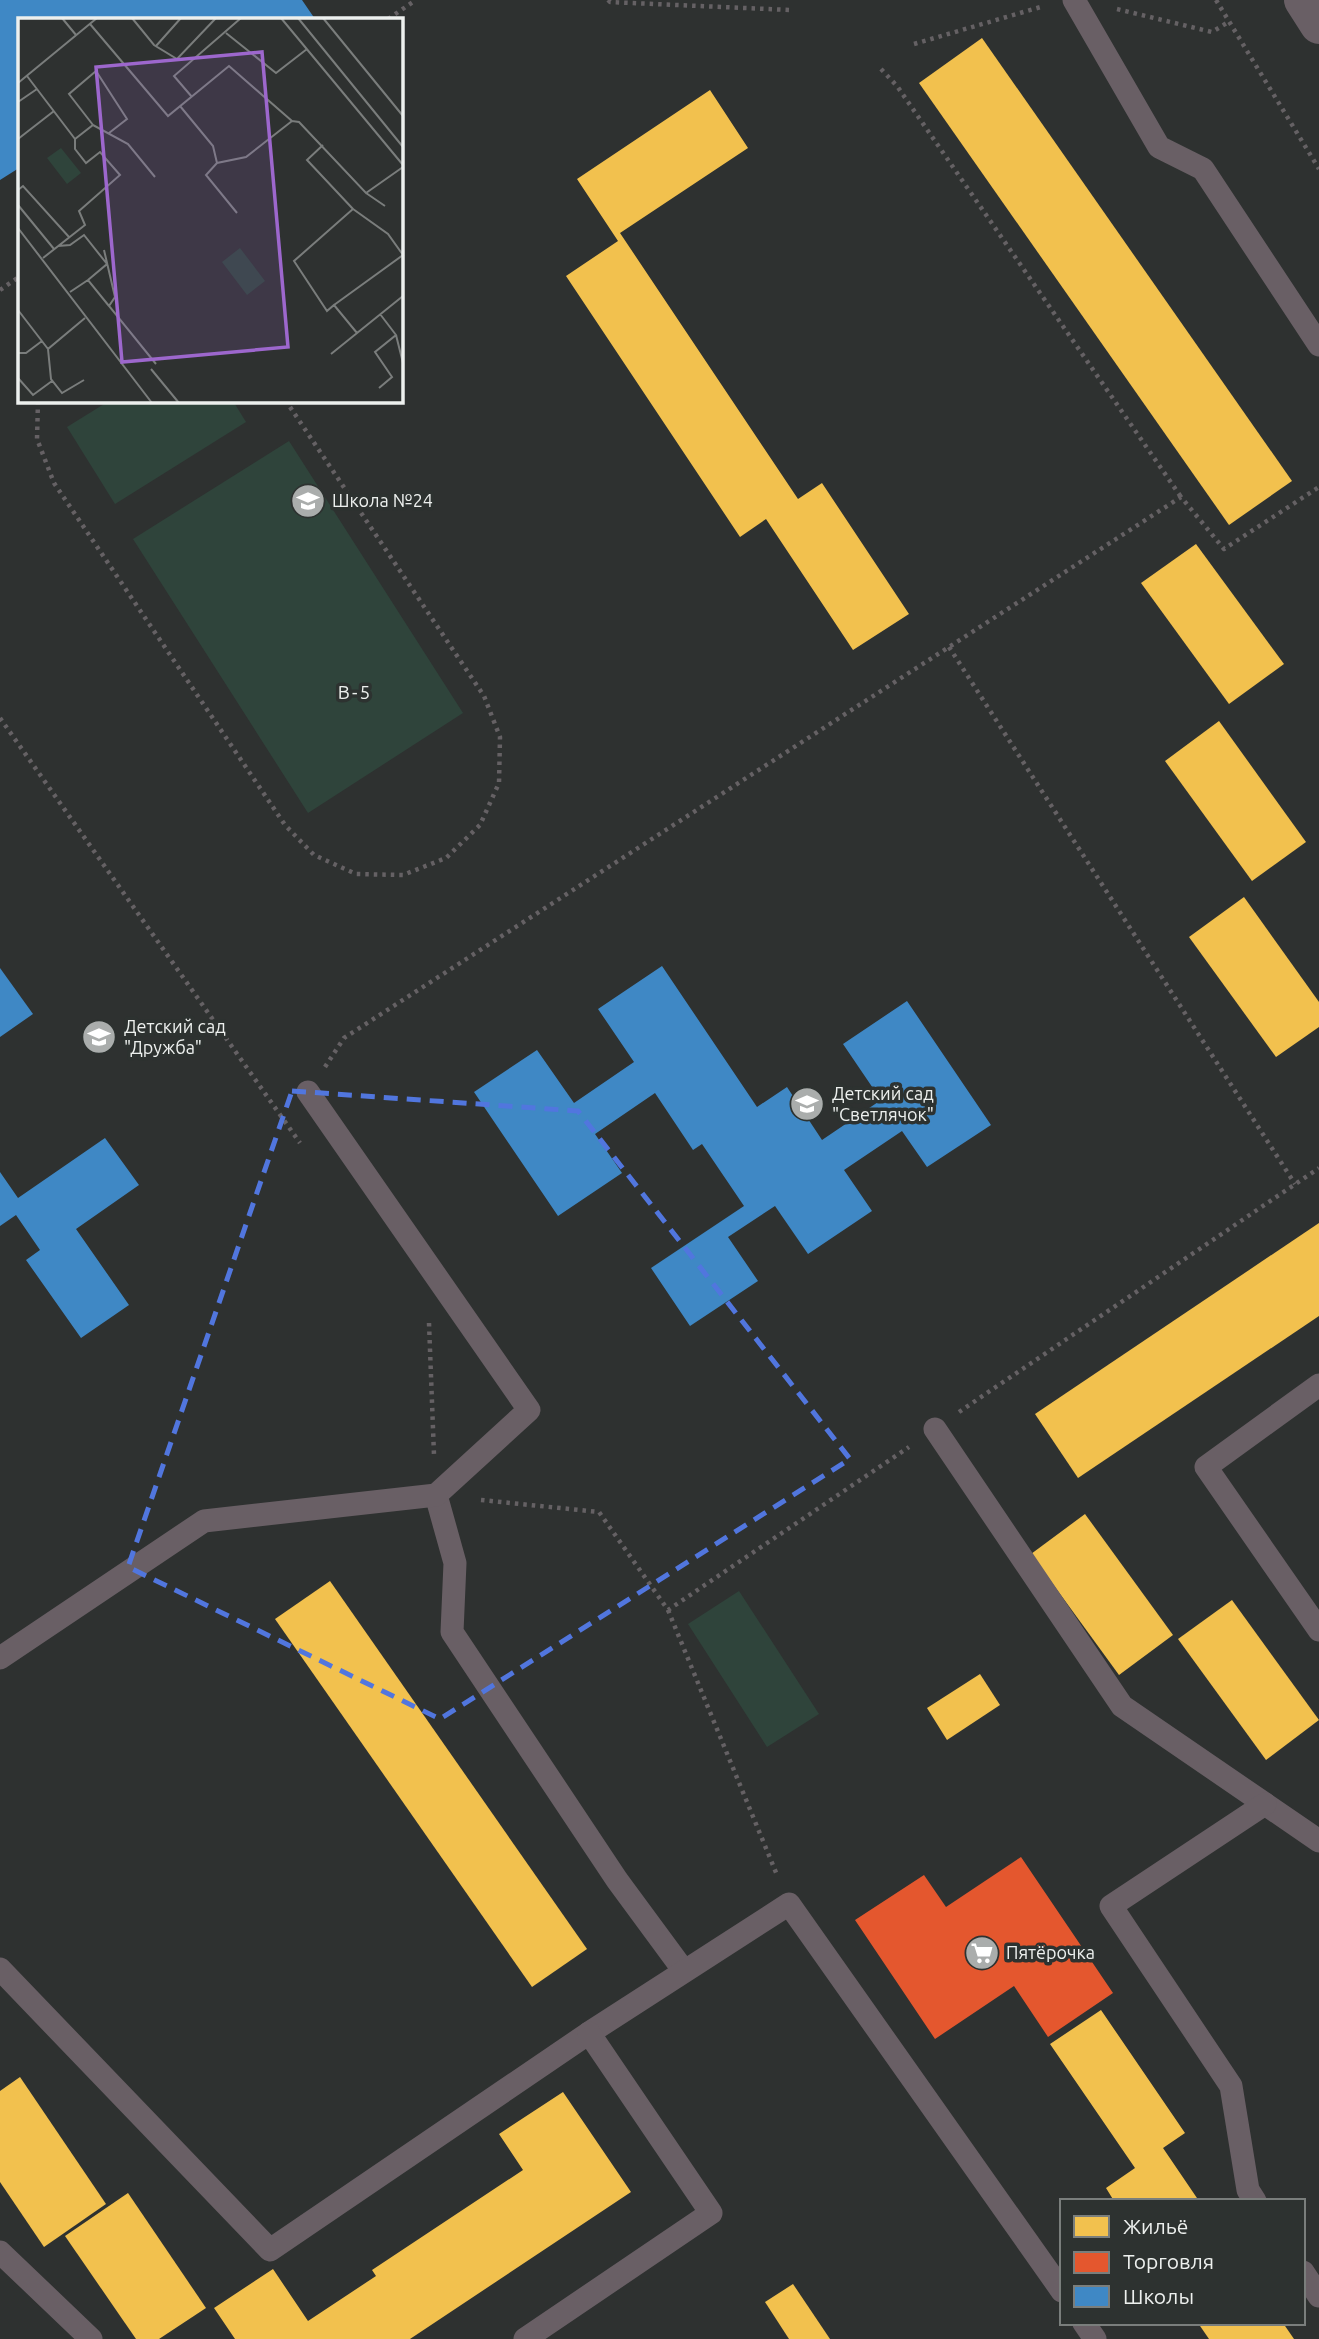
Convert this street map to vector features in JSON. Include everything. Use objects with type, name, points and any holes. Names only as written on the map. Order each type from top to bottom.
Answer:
[{"type":"street","points":[[1303,0],[1319,25]]},
{"type":"lane","points":[[1064,2],[1159,146],[1203,169],[1319,345]]},
{"type":"lane","points":[[0,1658],[204,1521],[436,1495],[529,1410],[308,1092]]},
{"type":"lane","points":[[1319,1385],[1206,1466],[1319,1630]]},
{"type":"lane","points":[[935,1429],[1122,1706],[1319,1841]]},
{"type":"lane","points":[[436,1495],[455,1563],[452,1632],[617,1880],[684,1971]]},
{"type":"lane","points":[[1254,2199],[1248,2190],[1231,2086],[1111,1906],[1265,1804]]},
{"type":"lane","points":[[0,1969],[270,2250],[589,2033],[789,1904],[1060,2288]]},
{"type":"lane","points":[[525,2339],[711,2213],[589,2033]]},
{"type":"lane","points":[[0,2252],[91,2339]]},
{"type":"lane","points":[[1305,2275],[1319,2295]]},
{"type":"path","points":[[389,18],[416,0]]},
{"type":"path","points":[[608,0],[789,10]]},
{"type":"path","points":[[1216,0],[1319,169]]},
{"type":"path","points":[[914,44],[1064,2]]},
{"type":"path","points":[[1108,6],[1212,32],[1230,21]]},
{"type":"path","points":[[881,69],[897,86],[1181,497],[1224,548],[1319,487]]},
{"type":"path","points":[[0,290],[18,278]]},
{"type":"path","points":[[38,402],[37,439],[54,483],[285,825],[314,855],[356,874],[403,875],[446,858],[480,825],[499,783],[500,737],[484,696],[287,402]]},
{"type":"path","points":[[276,1110],[308,1092],[344,1038],[1181,497]]},
{"type":"path","points":[[949,647],[1295,1184]]},
{"type":"path","points":[[0,718],[308,1154]]},
{"type":"path","points":[[668,1610],[1319,1168]]},
{"type":"path","points":[[428,1318],[436,1495],[599,1512],[668,1610],[789,1904]]},
{"type":"highlighted area","points":[[292,1091],[578,1111],[850,1459],[440,1719],[128,1567]]},
{"type":"green space","points":[[107,402],[234,402],[246,422],[115,504],[67,427]]},
{"type":"green space","points":[[289,441],[463,713],[308,813],[133,539]]},
{"type":"green space","points":[[739,1591],[819,1714],[767,1747],[688,1624]]},
{"type":"building: Жильё","points":[[982,38],[1292,481],[1229,525],[919,83]]},
{"type":"building: Жильё","points":[[710,90],[748,148],[620,233],[798,499],[822,483],[909,614],[853,650],[766,519],[740,537],[566,276],[618,241],[577,179]]},
{"type":"building: Жильё","points":[[1196,544],[1284,664],[1229,704],[1141,583]]},
{"type":"building: Жильё","points":[[1219,721],[1306,842],[1252,881],[1165,761]]},
{"type":"building: Жильё","points":[[1244,897],[1319,1002],[1319,1027],[1276,1057],[1189,937]]},
{"type":"building: Жильё","points":[[1319,1223],[1319,1316],[1078,1478],[1035,1414]]},
{"type":"building: Жильё","points":[[1085,1514],[1173,1635],[1119,1675],[1031,1554]]},
{"type":"building: Жильё","points":[[330,1581],[587,1949],[532,1987],[275,1619]]},
{"type":"building: Жильё","points":[[1232,1600],[1319,1720],[1266,1760],[1178,1639]]},
{"type":"building: Жильё","points":[[980,1674],[1000,1705],[947,1740],[927,1708]]},
{"type":"building: Жильё","points":[[1101,2010],[1185,2133],[1163,2148],[1198,2199],[1113,2199],[1106,2188],[1135,2168],[1050,2044]]},
{"type":"building: Жильё","points":[[20,2077],[106,2204],[44,2247],[0,2182],[0,2091]]},
{"type":"building: Жильё","points":[[563,2092],[631,2192],[410,2339],[235,2339],[214,2308],[273,2269],[308,2321],[376,2276],[372,2270],[523,2170],[499,2134]]},
{"type":"building: Жильё","points":[[128,2193],[206,2308],[159,2339],[136,2339],[65,2236]]},
{"type":"building: Жильё","points":[[793,2284],[830,2339],[789,2339],[765,2302]]},
{"type":"building: Жильё","points":[[1199,2325],[1284,2325],[1294,2339],[1209,2339]]},
{"type":"building: Торговля","name":"Пятёрочка","points":[[1021,1857],[1113,1993],[1048,2037],[1014,1986],[935,2039],[855,1920],[924,1875],[946,1907]]},
{"type":"building: Школы","points":[[0,0],[302,0],[314,18],[18,18],[18,169],[0,180]]},
{"type":"building: Школы","points":[[662,966],[757,1107],[787,1087],[822,1140],[881,1100],[843,1044],[907,1001],[991,1125],[927,1167],[902,1131],[844,1170],[872,1211],[808,1254],[775,1206],[728,1237],[758,1281],[690,1326],[651,1268],[744,1206],[702,1144],[693,1150],[655,1093],[595,1134],[622,1173],[558,1216],[474,1092],[537,1050],[574,1103],[634,1062],[598,1009]]},
{"type":"building: Школы","points":[[0,968],[33,1014],[0,1037]]},
{"type":"building: Школы","points":[[105,1138],[139,1185],[76,1229],[129,1305],[81,1338],[26,1260],[40,1250],[16,1215],[0,1226],[0,1172],[18,1198]]},
{"type":"place","name":"Школа №24","points":[[308,501]]},
{"type":"place","name":"Детский сад \"Дружба\"","points":[[99,1037]]},
{"type":"place","name":"Детский сад \"Светлячок\"","points":[[807,1104]]},
{"type":"place","name":"Пятёрочка","points":[[982,1953]]},
{"type":"district","name":"В-5","points":[[355,692]]}]
